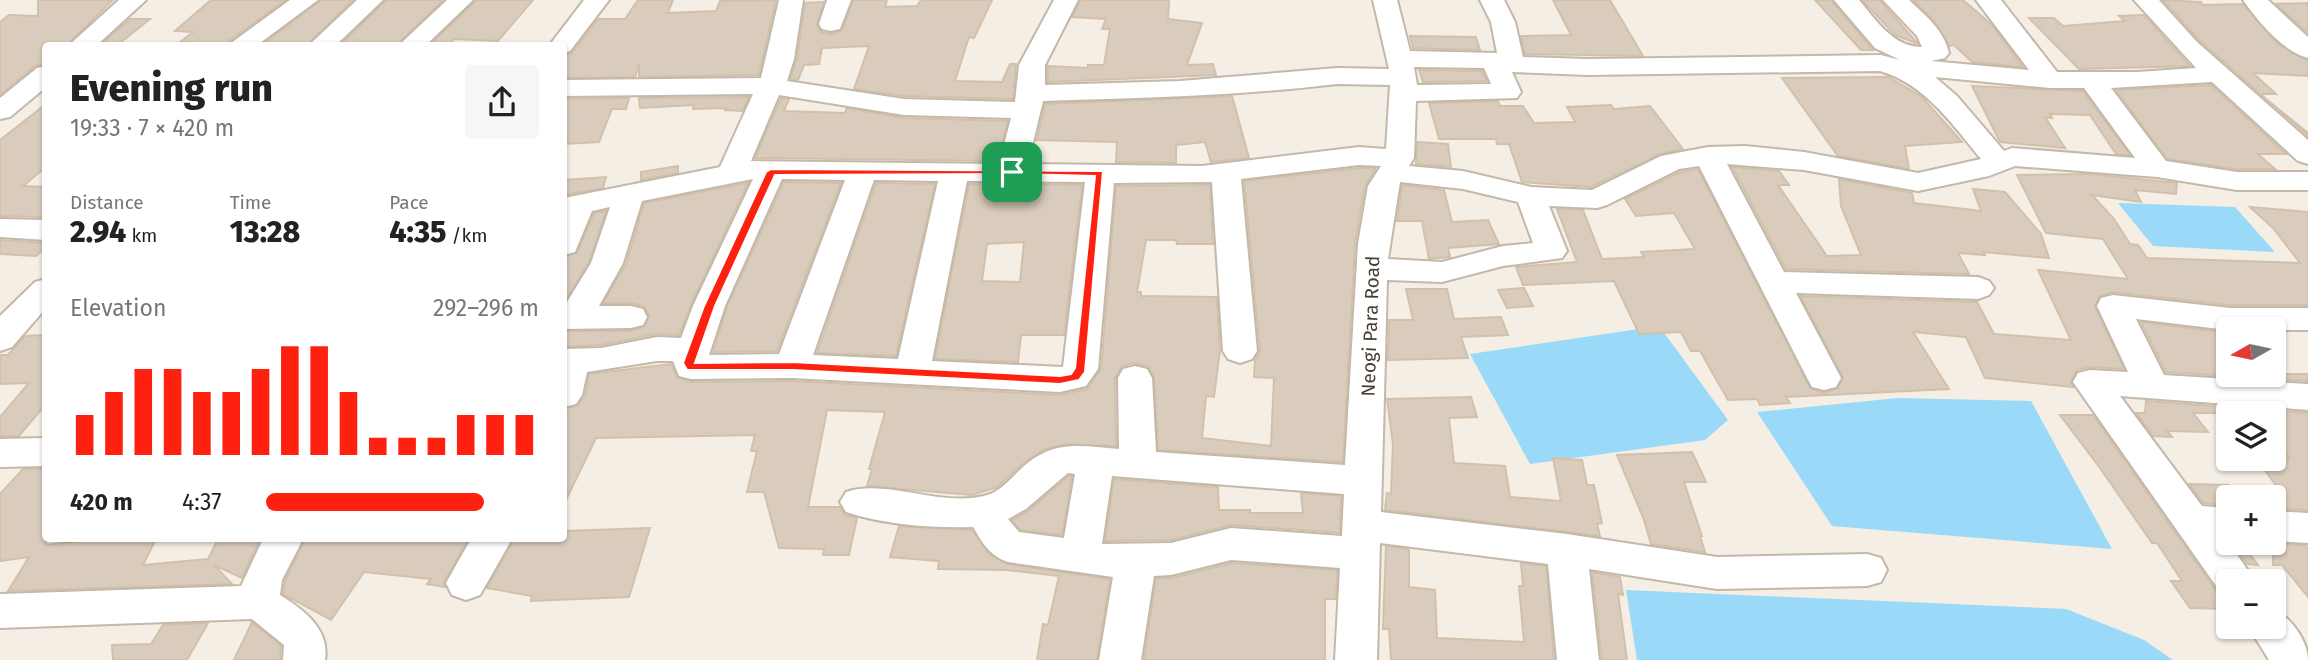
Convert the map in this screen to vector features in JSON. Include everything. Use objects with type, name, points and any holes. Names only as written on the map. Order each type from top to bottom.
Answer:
[{"type":"street","points":[[85,42],[134,0]]},
{"type":"street","points":[[245,42],[306,0]]},
{"type":"street","points":[[324,42],[371,0]]},
{"type":"street","points":[[414,42],[461,0]]},
{"type":"street","points":[[564,42],[597,0]]},
{"type":"street","points":[[732,173],[770,86],[775,81],[791,0]]},
{"type":"street","points":[[831,24],[839,0]]},
{"type":"street","points":[[1012,172],[1029,102],[1032,65],[1066,0]]},
{"type":"street","name":"Neogi Para Road","points":[[1356,660],[1361,481],[1373,243],[1383,186],[1396,166],[1403,76],[1385,0]]},
{"type":"street","points":[[1492,0],[1507,35],[1506,45],[1510,51],[1507,59],[1517,65],[1588,67],[1881,63],[2050,80],[2217,74]]},
{"type":"street","points":[[1846,0],[1887,46],[1897,52],[1908,56],[1936,53],[1929,35],[1895,0]]},
{"type":"street","points":[[1988,0],[2050,80]]},
{"type":"street","points":[[2146,0],[2188,47],[2308,155]]},
{"type":"street","points":[[2255,0],[2281,28],[2308,50]]},
{"type":"street","points":[[1901,67],[1923,79],[1946,100],[1998,162]]},
{"type":"street","points":[[567,89],[770,86],[904,107],[1029,102],[1337,76],[1403,76]]},
{"type":"street","points":[[0,111],[42,77]]},
{"type":"street","points":[[2092,80],[2157,168]]},
{"type":"street","points":[[567,228],[571,205],[732,173],[1012,172],[1202,175],[1359,156],[1531,196],[1597,199],[1671,162],[1708,156],[1745,155],[1804,161],[1918,182],[1979,170],[2012,157],[2157,168],[2237,181],[2308,181]]},
{"type":"street","points":[[1708,156],[1824,378]]},
{"type":"street","points":[[771,172],[709,306],[689,363],[691,367],[792,366],[1060,380],[1079,374],[1100,173]]},
{"type":"street","points":[[913,371],[954,172]]},
{"type":"street","points":[[792,366],[862,173]]},
{"type":"street","points":[[1226,173],[1240,351]]},
{"type":"street","points":[[570,318],[607,263],[629,194]]},
{"type":"street","points":[[1372,269],[1442,272],[1503,256],[1551,251],[1531,196]]},
{"type":"street","points":[[0,228],[42,230]]},
{"type":"street","points":[[1774,282],[1978,288]]},
{"type":"street","points":[[0,340],[18,316],[42,293]]},
{"type":"street","points":[[2152,386],[2113,306],[2230,319],[2308,319]]},
{"type":"street","points":[[570,318],[631,317]]},
{"type":"street","points":[[568,361],[621,357],[657,349],[694,350]]},
{"type":"street","points":[[1135,378],[1138,466]]},
{"type":"street","points":[[2230,569],[2209,522],[2090,382],[2308,397]]},
{"type":"street","points":[[0,453],[42,452]]},
{"type":"street","points":[[859,502],[937,511],[983,510],[1003,506],[1050,464],[1065,459],[1361,481]]},
{"type":"street","points":[[1081,556],[1095,462]]},
{"type":"street","points":[[983,510],[999,537],[1008,546],[1112,561],[1171,559],[1231,544],[1359,539],[1567,550],[1717,573],[1867,570]]},
{"type":"street","points":[[259,602],[262,580],[281,542]]},
{"type":"street","points":[[466,583],[486,542]]},
{"type":"street","points":[[1567,550],[1578,660]]},
{"type":"street","points":[[1120,660],[1136,560]]},
{"type":"street","points":[[0,611],[259,602],[301,632],[307,653],[304,660]]},
{"type":"street","points":[[2278,639],[2293,660]]},
{"type":"water","points":[[2118,203],[2235,207],[2275,252],[2153,246]]},
{"type":"water","points":[[1659,326],[1728,420],[1705,440],[1530,464],[1470,354]]},
{"type":"water","points":[[1898,398],[2031,401],[2112,549],[1832,526],[1757,412]]},
{"type":"water","points":[[1626,590],[2066,609],[2144,640],[2173,660],[1637,660]]},
{"type":"building","points":[[38,0],[113,0],[70,42],[42,42],[42,64],[35,66],[0,95],[0,22],[9,15],[38,16]]},
{"type":"building","points":[[211,0],[286,0],[228,42],[180,42],[193,32],[175,31]]},
{"type":"building","points":[[321,0],[353,0],[310,42],[266,42]]},
{"type":"building","points":[[386,0],[443,0],[400,42],[343,42]]},
{"type":"building","points":[[476,0],[533,0],[498,41],[454,39],[452,42],[433,42]]},
{"type":"building","points":[[638,0],[673,0],[668,13],[716,11],[720,1],[776,0],[759,75],[639,77],[639,64],[635,77],[567,78],[567,54],[572,53],[598,19],[625,19]]},
{"type":"building","points":[[853,0],[887,0],[885,7],[917,6],[921,0],[992,0],[974,38],[969,37],[955,81],[1002,82],[1010,64],[1016,64],[1013,99],[904,96],[854,89],[869,46],[822,48],[819,64],[804,65],[798,80],[790,79],[797,59],[805,3],[824,2],[817,25],[821,32],[832,34],[842,30]]},
{"type":"building","points":[[1081,0],[1169,0],[1168,19],[1202,23],[1187,65],[1213,64],[1216,75],[1048,82],[1048,66],[1088,68],[1088,65],[1104,65],[1110,29],[1102,29],[1106,19],[1072,17]]},
{"type":"building","points":[[1553,0],[1610,0],[1643,56],[1525,54],[1521,36],[1571,35]]},
{"type":"building","points":[[1815,0],[1831,0],[1873,50],[1861,50]]},
{"type":"building","points":[[1862,0],[1880,0],[1918,44],[1895,35]]},
{"type":"building","points":[[1913,0],[1963,0],[1992,25],[2023,67],[1972,62],[1954,45],[1949,46],[1935,22]]},
{"type":"building","points":[[2163,0],[2201,2],[2203,5],[2243,4],[2278,44],[2308,60],[2308,76],[2253,73],[2276,94],[2260,94],[2199,40]]},
{"type":"building","points":[[2308,3],[2308,33],[2276,4]]},
{"type":"building","points":[[2144,15],[2190,66],[2079,69],[2029,18],[2054,18],[2063,26],[2125,21],[2119,16]]},
{"type":"building","points":[[130,19],[150,19],[121,42],[104,42]]},
{"type":"building","points":[[1410,36],[1476,37],[1480,50],[1413,48]]},
{"type":"building","points":[[1419,70],[1482,71],[1487,81],[1423,82]]},
{"type":"building","points":[[1889,77],[1922,97],[1962,142],[1905,146],[1909,169],[1838,156],[1782,78]]},
{"type":"building","points":[[2211,85],[2286,154],[2258,154],[2275,169],[2237,169],[2167,159],[2116,90]]},
{"type":"building","points":[[1972,86],[2083,91],[2130,155],[2116,154],[2090,115],[2050,114],[2052,118],[2045,117],[2065,148],[2000,142]]},
{"type":"building","points":[[1232,96],[1249,158],[1211,162],[1205,142],[1176,145],[1176,163],[1116,162],[1117,142],[1037,140],[1045,104]]},
{"type":"building","points":[[749,97],[743,111],[725,110],[726,108],[693,109],[694,105],[640,108],[639,98]]},
{"type":"building","points":[[2264,97],[2308,133],[2308,136]]},
{"type":"building","points":[[629,98],[626,109],[612,109],[599,142],[567,144],[567,99]]},
{"type":"building","points":[[781,98],[789,99],[784,111],[845,113],[847,108],[904,118],[1008,121],[997,161],[755,158]]},
{"type":"building","points":[[1498,101],[1500,106],[1523,106],[1534,123],[1575,122],[1567,107],[1611,105],[1614,109],[1650,106],[1683,149],[1660,154],[1591,187],[1522,182],[1509,144],[1497,144],[1496,139],[1439,139],[1429,103]]},
{"type":"building","points":[[42,107],[42,170],[23,186],[42,187],[42,217],[0,216],[0,140]]},
{"type":"building","points":[[1417,142],[1448,144],[1451,167],[1416,164]]},
{"type":"building","points":[[678,166],[678,173],[641,180],[641,172]]},
{"type":"building","points":[[1732,167],[1779,171],[1789,185],[1778,185],[1827,256],[1861,255],[1841,206],[1839,179],[1912,193],[1914,203],[1981,211],[1973,189],[2005,192],[2041,234],[2049,258],[1983,252],[1985,255],[1958,253],[1969,274],[1786,269]]},
{"type":"building","points":[[1376,168],[1365,186],[1355,244],[1343,462],[1158,450],[1154,377],[1148,366],[1134,363],[1122,366],[1115,378],[1116,446],[1068,444],[1045,449],[1021,465],[997,487],[972,495],[867,486],[885,412],[827,410],[808,507],[840,507],[845,515],[857,518],[849,555],[823,555],[824,549],[779,548],[764,492],[747,492],[757,451],[751,451],[755,435],[596,438],[567,498],[567,408],[578,405],[585,396],[589,374],[671,364],[677,377],[691,382],[792,381],[1060,395],[1087,389],[1101,369],[1116,186],[1210,185],[1213,244],[1177,244],[1176,240],[1146,240],[1137,292],[1141,292],[1141,296],[1217,297],[1220,350],[1214,397],[1206,396],[1202,438],[1271,446],[1274,378],[1254,377],[1255,360],[1260,351],[1244,181]]},
{"type":"building","points":[[1698,169],[1810,388],[1823,393],[1838,388],[1843,377],[1800,296],[1977,302],[1994,334],[2071,340],[2038,270],[2128,279],[2103,239],[2046,233],[2017,175],[2089,174],[2177,183],[2176,194],[2135,190],[2141,202],[2092,195],[2114,219],[2130,244],[2138,245],[2147,258],[2300,263],[2274,229],[2250,207],[2308,212],[2308,305],[2230,305],[2112,292],[2099,297],[2095,307],[2124,369],[2090,367],[2077,370],[2071,381],[2073,387],[1985,378],[1966,337],[1913,332],[1949,389],[1786,397],[1790,403],[1760,405],[1757,399],[1728,400],[1700,351],[1691,351],[1681,332],[1639,334],[1614,281],[1523,285],[1516,267],[1577,262],[1557,209],[1583,210],[1602,259],[1644,257],[1641,252],[1695,249],[1674,213],[1636,216],[1625,199],[1680,172]]},
{"type":"building","points":[[606,177],[603,188],[567,194],[567,180]]},
{"type":"building","points":[[784,182],[841,183],[777,351],[713,352],[727,307]]},
{"type":"building","points":[[748,183],[679,335],[656,334],[601,345],[567,347],[567,331],[631,331],[645,326],[649,316],[644,306],[603,303],[626,264],[644,203]]},
{"type":"building","points":[[876,183],[935,184],[896,356],[817,353]]},
{"type":"building","points":[[969,184],[1082,185],[1064,335],[1021,335],[1018,362],[935,359]],"holes":[[[1024,242],[1020,282],[982,281],[987,244]]]},
{"type":"building","points":[[1402,185],[1444,190],[1452,222],[1488,220],[1499,244],[1448,248],[1450,257],[1429,259],[1422,221],[1397,221]]},
{"type":"building","points":[[606,211],[589,262],[567,298],[567,256],[577,253],[594,213]]},
{"type":"building","points":[[0,240],[42,243],[42,251],[36,256],[0,254]]},
{"type":"building","points":[[1524,288],[1533,306],[1507,308],[1498,290]]},
{"type":"building","points":[[1406,289],[1447,289],[1454,319],[1501,317],[1508,335],[1461,337],[1468,358],[1388,360],[1389,320],[1413,320]]},
{"type":"building","points":[[2141,322],[2216,331],[2216,375],[2166,372]]},
{"type":"building","points":[[42,335],[42,409],[19,436],[0,436],[0,417],[29,383],[0,384],[0,355],[8,355],[25,336]]},
{"type":"building","points":[[2286,374],[2308,374],[2308,381],[2286,380]]},
{"type":"building","points":[[1471,397],[1477,417],[1449,418],[1454,463],[1505,466],[1510,497],[1561,501],[1553,458],[1582,460],[1587,485],[1594,485],[1602,523],[1597,524],[1600,536],[1385,510],[1387,493],[1391,494],[1393,444],[1387,399]]},
{"type":"building","points":[[2146,401],[2216,406],[2216,413],[2193,413],[2208,432],[2167,431],[2172,437],[2153,436],[2136,413],[2145,413]]},
{"type":"building","points":[[2286,411],[2308,413],[2308,510],[2286,509],[2286,485],[2275,485],[2266,471],[2286,471],[2286,458],[2289,458],[2286,454]]},
{"type":"building","points":[[2060,415],[2093,415],[2216,591],[2216,609],[2190,608],[2171,581],[2182,581]]},
{"type":"building","points":[[1692,452],[1706,482],[1684,482],[1705,552],[1651,544],[1617,455]]},
{"type":"building","points":[[23,469],[42,469],[42,542],[46,542],[46,545],[73,542],[154,542],[143,565],[208,559],[216,542],[259,542],[242,578],[214,565],[232,584],[8,591],[29,557],[0,561],[0,494]]},
{"type":"building","points":[[1072,476],[1062,535],[1020,530],[1012,520],[1028,511]]},
{"type":"building","points":[[1114,479],[1218,487],[1219,510],[1250,510],[1250,513],[1303,513],[1301,493],[1341,496],[1340,533],[1231,525],[1171,540],[1105,541]]},
{"type":"building","points":[[2189,484],[2228,485],[2216,485],[2216,504],[2203,503]]},
{"type":"building","points":[[899,526],[972,530],[989,554],[1007,564],[1110,579],[1097,660],[1037,660],[1043,624],[1048,625],[1059,576],[1007,570],[938,569],[939,561],[890,557]]},
{"type":"building","points":[[650,528],[629,597],[531,601],[532,596],[487,588],[512,542],[567,542],[567,531]]},
{"type":"building","points":[[304,542],[466,542],[444,582],[445,587],[427,584],[431,579],[364,572],[331,620],[283,594],[285,581]]},
{"type":"building","points":[[2286,544],[2305,545],[2308,549],[2308,597],[2282,565],[2273,565],[2273,555],[2286,555]]},
{"type":"building","points":[[1386,546],[1409,549],[1409,587],[1435,590],[1437,638],[1524,642],[1519,586],[1523,586],[1521,563],[1546,566],[1554,660],[1391,660],[1389,629],[1383,629]]},
{"type":"building","points":[[2241,555],[2251,555],[2258,565],[2247,564]]},
{"type":"building","points":[[1231,563],[1337,570],[1336,599],[1325,599],[1325,660],[1144,660],[1156,578],[1172,578]]},
{"type":"building","points":[[1592,572],[1620,577],[1623,595],[1618,594],[1627,660],[1602,660]]},
{"type":"building","points":[[252,622],[281,646],[280,660],[234,660]]},
{"type":"building","points":[[208,623],[187,660],[113,660],[112,645],[151,644],[163,625]]},
{"type":"route","points":[[771,172],[1012,172],[1100,173],[1079,374],[1060,380],[792,366],[691,367],[689,363],[709,306],[771,172]]}]
